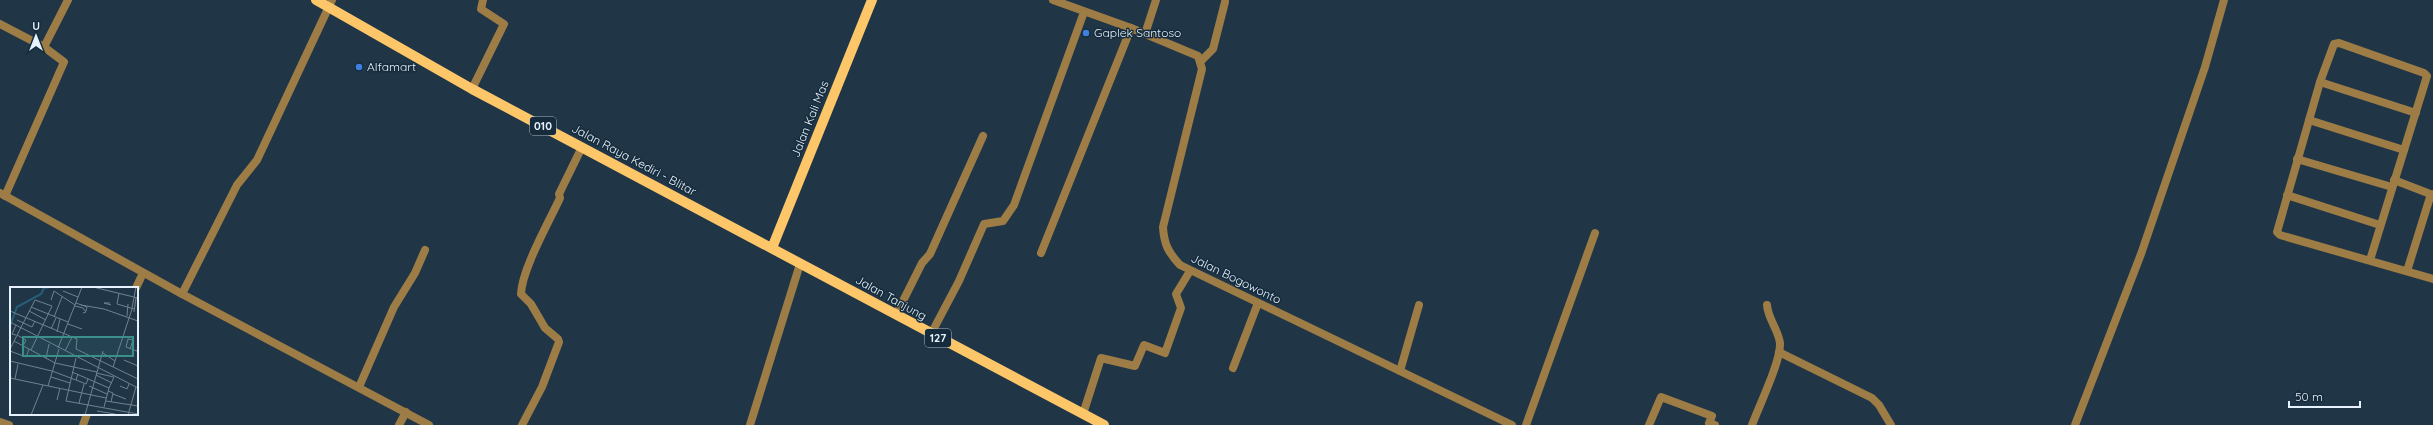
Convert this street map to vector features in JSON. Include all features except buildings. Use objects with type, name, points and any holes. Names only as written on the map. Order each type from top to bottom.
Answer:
[{"type":"main road","name":"Jalan Raya Kediri - Blitar","points":[[316,0],[330,3],[472,89],[772,248]]},
{"type":"main road","name":"Jalan Kali Mas","points":[[772,248],[872,0]]},
{"type":"main road","name":"Jalan Tanjung","points":[[772,248],[1104,425]]},
{"type":"street","points":[[44,47],[68,0]]},
{"type":"street","points":[[472,89],[504,24],[484,13],[481,9],[483,0]]},
{"type":"street","points":[[1053,0],[1131,28],[1198,56],[1201,61],[1213,49],[1225,2]]},
{"type":"street","points":[[1145,34],[1156,0]]},
{"type":"street","points":[[2076,425],[2141,254],[2205,67],[2224,0]]},
{"type":"street","points":[[182,294],[237,185],[257,160],[330,3]]},
{"type":"street","points":[[931,334],[955,285],[959,281],[984,224],[1003,221],[1014,205],[1084,12]]},
{"type":"street","points":[[0,24],[44,47],[62,59],[63,67],[2,195],[143,273],[429,425]]},
{"type":"street","points":[[1041,253],[1131,28]]},
{"type":"street","points":[[2370,260],[2427,80],[2424,73],[2338,43],[2332,47],[2320,82],[2276,229],[2280,235],[2433,279]]},
{"type":"street","name":"Jalan Bogowonto","points":[[1201,61],[1202,69],[1163,227],[1164,242],[1168,252],[1180,265],[1190,271],[1512,425]]},
{"type":"street","points":[[2320,82],[2416,113]]},
{"type":"street","points":[[2309,120],[2404,150]]},
{"type":"street","points":[[896,315],[922,263],[930,254],[983,136]]},
{"type":"street","points":[[522,425],[542,387],[559,342],[558,339],[545,328],[531,304],[521,294],[521,289],[527,271],[560,198],[559,194],[582,147]]},
{"type":"street","points":[[2297,159],[2432,194],[2407,271]]},
{"type":"street","points":[[2286,195],[2380,225]]},
{"type":"street","points":[[1526,425],[1595,233]]},
{"type":"street","points":[[358,387],[394,307],[426,250]]},
{"type":"street","points":[[750,425],[800,264]]},
{"type":"street","points":[[1083,414],[1101,358],[1135,366],[1144,345],[1165,353],[1181,308],[1176,294],[1190,271]]},
{"type":"street","points":[[136,287],[143,273]]},
{"type":"street","points":[[1233,368],[1258,303]]},
{"type":"street","points":[[1752,425],[1780,352],[1779,339],[1770,320],[1767,305]]},
{"type":"street","points":[[1400,371],[1419,306]]},
{"type":"street","points":[[1780,352],[1872,398],[1879,405],[1891,425]]},
{"type":"street","points":[[1649,425],[1661,398],[1712,416],[1709,423],[1715,425]]},
{"type":"street","points":[[399,425],[406,412]]},
{"type":"street","points":[[84,425],[87,415]]},
{"type":"street","points":[[0,422],[9,425]]},
{"type":"place","name":"Gaplek Santoso","points":[[1086,33]]},
{"type":"place","name":"Alfamart","points":[[359,67]]}]
